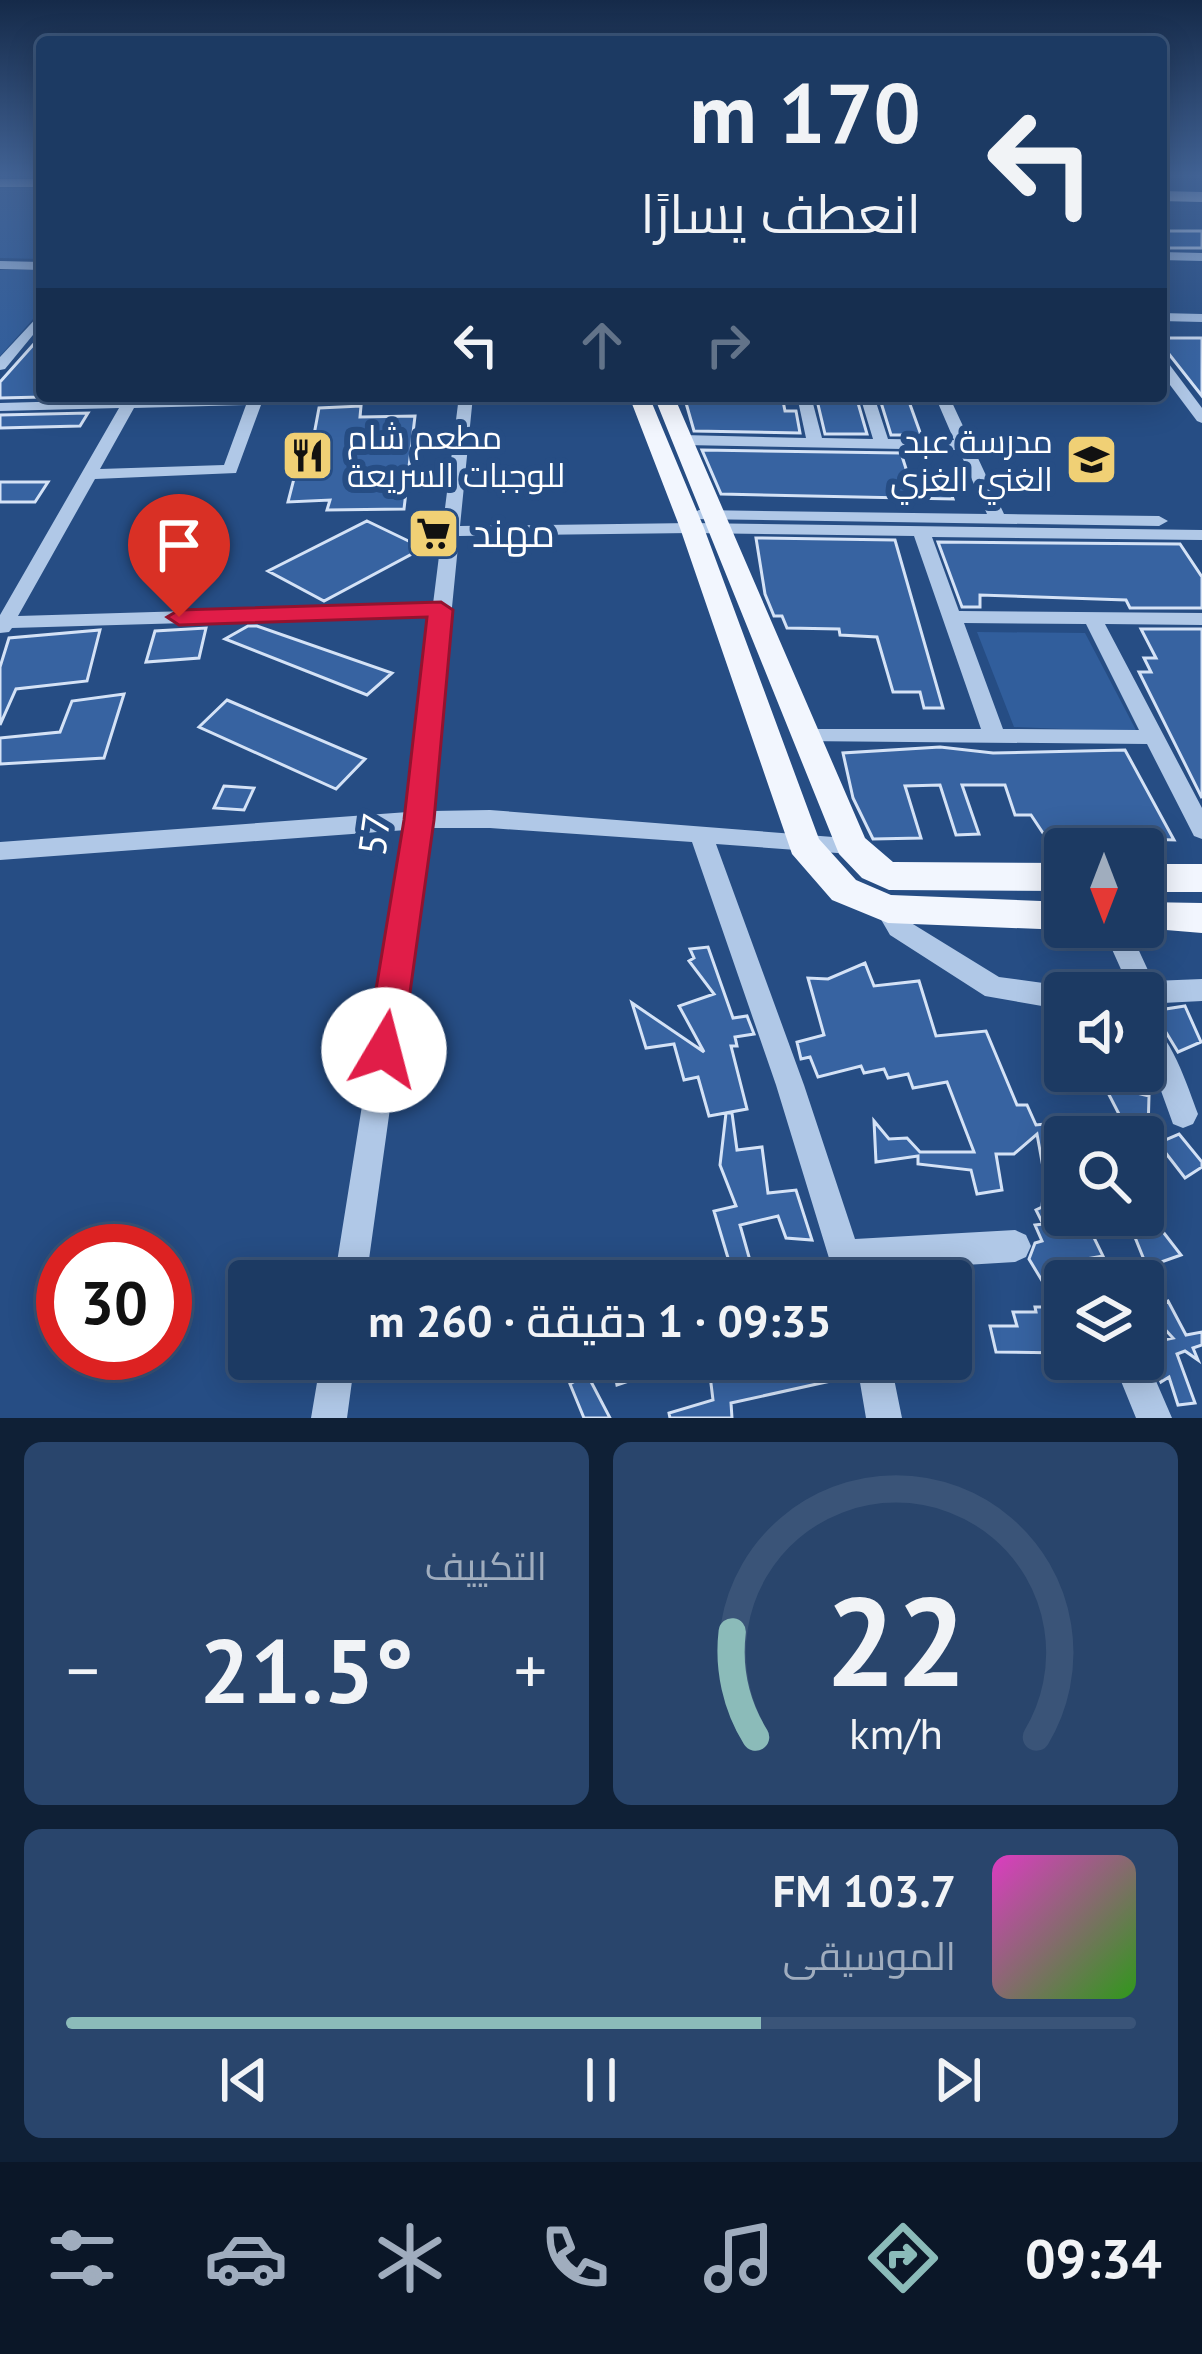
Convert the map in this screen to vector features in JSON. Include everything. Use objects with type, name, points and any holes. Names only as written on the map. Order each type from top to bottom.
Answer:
[{"type":"main road","points":[[642,402],[807,736],[851,845],[874,869],[889,876],[1044,877]]},
{"type":"main road","points":[[667,402],[683,440],[804,845],[844,890],[888,909],[1044,915]]},
{"type":"main road","points":[[1164,878],[1202,878]]},
{"type":"main road","points":[[1164,918],[1202,919]]},
{"type":"street","points":[[1167,256],[1202,256]]},
{"type":"street","points":[[0,265],[36,266]]},
{"type":"street","points":[[1167,321],[1202,322]]},
{"type":"street","points":[[0,366],[36,323]]},
{"type":"street","points":[[1167,371],[1202,418]]},
{"type":"street","points":[[0,407],[169,402]]},
{"type":"street","points":[[88,474],[230,470],[255,402]]},
{"type":"street","name":"57","points":[[353,1260],[419,820],[465,402]]},
{"type":"street","points":[[805,402],[815,442]]},
{"type":"street","points":[[869,402],[882,443]]},
{"type":"street","points":[[945,402],[997,517]]},
{"type":"street","points":[[3,627],[129,404]]},
{"type":"street","points":[[683,440],[963,445]]},
{"type":"street","points":[[450,531],[997,517],[1200,530]]},
{"type":"street","points":[[704,522],[922,533],[1200,530]]},
{"type":"street","points":[[922,533],[994,735]]},
{"type":"street","points":[[3,627],[441,610]]},
{"type":"street","points":[[953,616],[1202,619]]},
{"type":"street","points":[[1092,617],[1202,830]]},
{"type":"street","points":[[807,736],[1153,737]]},
{"type":"street","points":[[0,851],[419,820],[490,819],[851,845]]},
{"type":"street","points":[[702,837],[790,1084],[845,1260]]},
{"type":"street","points":[[888,909],[899,928],[994,988],[1044,995]]},
{"type":"street","points":[[1164,991],[1202,990]]},
{"type":"street","points":[[1164,1065],[1183,1114]]},
{"type":"street","points":[[908,1260],[1015,1246]]},
{"type":"street","points":[[329,1418],[335,1380]]},
{"type":"street","points":[[877,1380],[884,1418]]},
{"type":"street","points":[[1138,1380],[1154,1418]]},
{"type":"shaded area","points":[[0,240],[36,240],[36,259],[0,258]]},
{"type":"shaded area","points":[[0,270],[36,270],[36,316],[0,356]]},
{"type":"shaded area","points":[[977,632],[1085,633],[1137,732],[1014,727]]},
{"type":"building","points":[[1167,240],[1202,240],[1202,248],[1167,248]]},
{"type":"building","points":[[1167,338],[1202,338],[1202,396],[1167,352]]},
{"type":"building","points":[[36,342],[36,397],[0,398],[0,382]]},
{"type":"building","points":[[686,402],[783,402],[785,411],[796,411],[800,433],[694,431]]},
{"type":"building","points":[[817,402],[858,402],[867,434],[825,434]]},
{"type":"building","points":[[881,402],[909,402],[921,435],[891,435]]},
{"type":"building","points":[[361,406],[360,417],[415,416],[404,509],[327,510],[330,500],[288,502],[297,467],[308,467],[319,408]]},
{"type":"building","points":[[88,413],[80,426],[0,428],[0,415]]},
{"type":"building","points":[[702,450],[901,453],[909,478],[946,479],[953,499],[721,494]]},
{"type":"building","points":[[0,482],[48,482],[35,502],[0,502]]},
{"type":"building","points":[[367,521],[423,548],[324,601],[268,571]]},
{"type":"building","points":[[756,538],[895,540],[943,708],[924,708],[920,692],[893,692],[877,637],[840,635],[839,629],[787,628],[782,616],[774,616],[765,594]]},
{"type":"building","points":[[938,542],[1180,544],[1202,577],[1202,608],[1130,608],[1126,600],[980,595],[980,607],[962,607]]},
{"type":"building","points":[[248,626],[392,673],[367,695],[225,639]]},
{"type":"building","points":[[206,628],[199,658],[146,662],[155,631]]},
{"type":"building","points":[[1141,629],[1202,629],[1202,798],[1139,672],[1151,672],[1144,658],[1156,658]]},
{"type":"building","points":[[100,630],[87,681],[16,689],[0,725],[0,667],[9,638]]},
{"type":"building","points":[[124,694],[104,758],[0,764],[0,738],[60,732],[72,701]]},
{"type":"building","points":[[227,700],[365,759],[336,789],[199,727]]},
{"type":"building","points":[[940,747],[993,753],[1125,750],[1174,840],[1164,840],[1164,828],[1044,828],[1044,834],[1031,815],[1015,815],[1005,785],[962,785],[979,834],[956,835],[940,785],[905,786],[921,838],[873,839],[853,798],[843,753]]},
{"type":"building","points":[[224,786],[254,788],[244,810],[214,808]]},
{"type":"building","points":[[708,947],[733,1018],[747,1016],[754,1034],[735,1037],[737,1046],[731,1046],[747,1109],[709,1116],[698,1077],[684,1080],[674,1044],[646,1048],[632,1003],[704,1052],[679,1006],[714,994],[689,961],[694,958],[690,949]]},
{"type":"building","points":[[865,963],[874,986],[919,981],[936,1036],[986,1031],[1017,1105],[1027,1105],[1036,1125],[1044,1124],[1044,1173],[1037,1134],[1014,1154],[996,1154],[1002,1190],[977,1194],[971,1170],[918,1164],[918,1156],[876,1162],[874,1121],[889,1139],[907,1138],[920,1152],[974,1152],[947,1082],[913,1088],[908,1074],[888,1078],[884,1069],[864,1073],[861,1066],[818,1077],[810,1057],[801,1059],[797,1042],[824,1035],[808,978],[828,979]]},
{"type":"building","points":[[1185,1006],[1201,1042],[1178,1052],[1164,1029],[1164,1009]]},
{"type":"building","points":[[1108,1092],[1149,1096],[1148,1116],[1120,1116]]},
{"type":"building","points":[[726,1113],[732,1113],[737,1150],[762,1147],[768,1193],[796,1190],[812,1240],[786,1238],[778,1216],[740,1225],[750,1260],[729,1260],[714,1211],[736,1206],[720,1165]]},
{"type":"building","points":[[1179,1134],[1202,1167],[1185,1178],[1164,1151],[1164,1140]]},
{"type":"building","points":[[1043,1196],[1044,1236],[1093,1236],[1103,1256],[1044,1260],[1044,1284],[1029,1259],[1035,1243],[1042,1241],[1035,1225],[1043,1224],[1036,1210],[1042,1207]]},
{"type":"building","points":[[1164,1233],[1181,1255],[1164,1261],[1144,1260],[1134,1236]]},
{"type":"building","points":[[1168,1301],[1186,1335],[1202,1332],[1202,1345],[1193,1348],[1198,1360],[1185,1351],[1177,1354],[1195,1403],[1178,1405],[1169,1377],[1161,1382],[1160,1380],[1164,1380],[1164,1340],[1173,1338],[1164,1328],[1164,1303]]},
{"type":"building","points":[[1035,1307],[1044,1307],[1044,1353],[996,1352],[990,1326],[1017,1326],[1013,1312],[1036,1312]]},
{"type":"building","points":[[590,1380],[610,1418],[584,1418],[570,1384]]},
{"type":"building","points":[[711,1380],[835,1380],[731,1403],[732,1418],[670,1418],[669,1413],[713,1400]]},
{"type":"place","name":"مطعم شام للوجبات السريعة","points":[[308,456]]},
{"type":"place","name":"مدرسة عبد الغني الغزي","points":[[1092,460]]},
{"type":"place","name":"مهند","points":[[433,533]]},
{"type":"route","points":[[179,617],[441,610],[419,820],[384,1050]]}]
